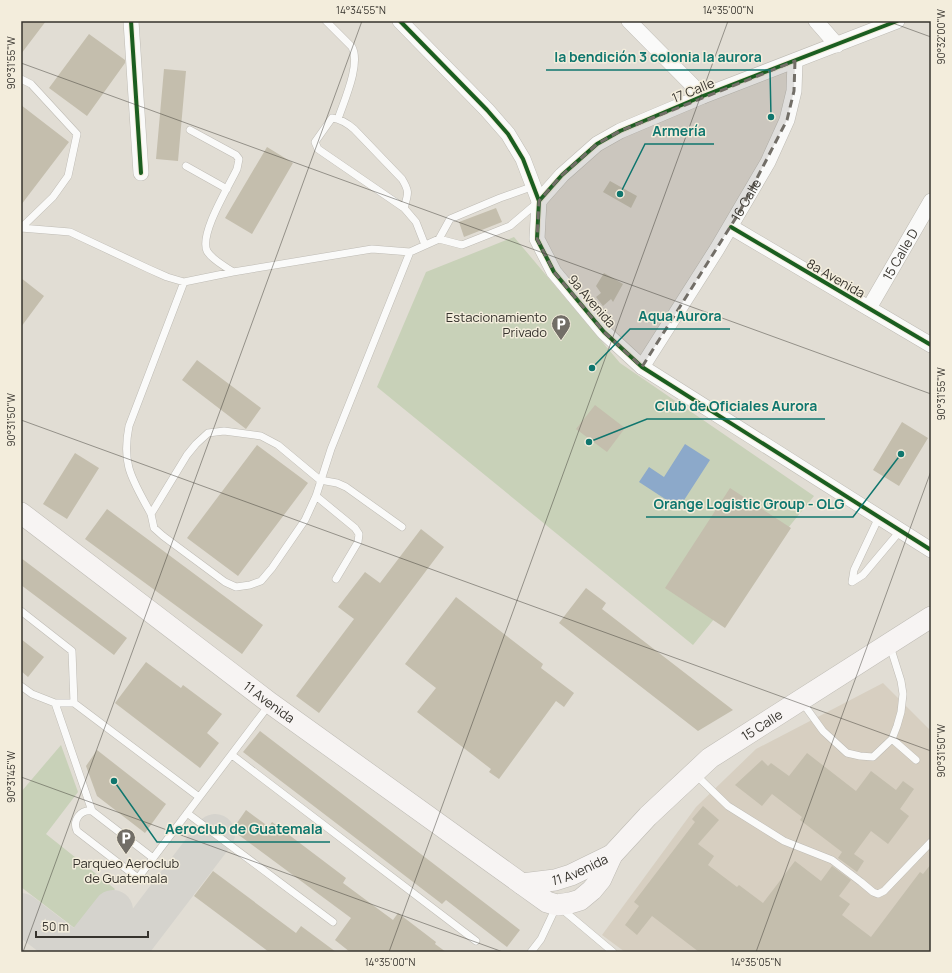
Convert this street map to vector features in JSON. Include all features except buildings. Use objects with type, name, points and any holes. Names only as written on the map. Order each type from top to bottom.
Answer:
[{"type":"main road","name":"11 Avenida","points":[[21,513],[270,703],[547,902],[557,905],[580,900],[592,890],[601,879],[612,856]]},
{"type":"main road","name":"15 Calle","points":[[612,856],[648,816],[694,773],[720,752],[931,617]]},
{"type":"main road","name":"11 Avenida","points":[[522,884],[555,880],[576,873],[612,856]]},
{"type":"street","points":[[131,21],[141,173]]},
{"type":"street","name":"9a Avenida","points":[[400,21],[487,110],[508,134],[523,160],[539,201],[537,239],[554,272],[604,332],[642,367],[931,550]]},
{"type":"street","points":[[630,21],[703,96]]},
{"type":"street","points":[[816,21],[837,45]]},
{"type":"street","name":"17 Calle","points":[[539,201],[562,175],[597,144],[620,131],[703,96],[896,21]]},
{"type":"street","name":"16 Calle","points":[[642,367],[731,226],[768,162],[787,120],[794,91],[795,61]]},
{"type":"street","name":"17 Calle","points":[[534,186],[562,175]]},
{"type":"street","name":"15 Calle D","points":[[869,308],[931,201]]},
{"type":"street","name":"8a Avenida","points":[[731,226],[931,345]]},
{"type":"lane","points":[[326,21],[352,47],[355,52],[356,59],[338,119]]},
{"type":"lane","points":[[21,79],[31,84],[77,134],[68,176],[53,197],[21,228]]},
{"type":"lane","points":[[404,208],[408,188],[402,179],[346,122],[332,118],[315,142],[318,149],[404,208],[416,222],[425,245]]},
{"type":"lane","points":[[190,130],[236,155],[239,159],[237,169],[209,227],[205,244],[208,252],[214,259],[233,272]]},
{"type":"lane","points":[[186,166],[227,189]]},
{"type":"lane","points":[[439,239],[450,219],[500,198],[534,186]]},
{"type":"lane","points":[[21,228],[70,232],[167,277],[184,282],[233,272],[372,249],[410,252],[439,239],[462,245],[510,226],[539,201]]},
{"type":"lane","points":[[184,282],[129,426],[127,438],[127,458],[130,475],[151,514],[154,528],[225,582],[236,587],[250,585],[261,581],[272,568],[305,520],[316,496],[331,449],[410,252]]},
{"type":"lane","points":[[151,514],[187,455],[196,444],[208,433],[224,431],[261,436],[278,446],[320,480],[337,483],[346,487],[402,527]]},
{"type":"lane","points":[[316,496],[355,528],[359,534],[358,542],[336,579]]},
{"type":"lane","points":[[879,518],[854,570],[852,582],[863,575],[900,531]]},
{"type":"lane","points":[[21,612],[72,651],[74,703]]},
{"type":"lane","points":[[800,700],[823,731],[847,753],[873,758],[892,739],[901,712],[903,694],[901,681],[889,644]]},
{"type":"lane","points":[[21,686],[32,694],[55,704],[74,703],[199,797]]},
{"type":"lane","points":[[92,811],[83,812],[75,821],[77,831],[138,878],[270,703]]},
{"type":"lane","points":[[55,704],[92,811],[153,858]]},
{"type":"lane","points":[[892,739],[916,760]]},
{"type":"lane","points":[[232,755],[476,941]]},
{"type":"lane","points":[[694,773],[728,806],[784,841],[832,860],[872,892],[878,894],[884,891],[931,842]]},
{"type":"lane","points":[[187,813],[333,922]]},
{"type":"lane","points":[[531,952],[541,939],[557,905],[613,952]]},
{"type":"highlighted area","points":[[795,61],[794,91],[787,120],[739,213],[642,367],[604,332],[554,272],[537,239],[539,201],[562,175],[597,144],[620,131]]},
{"type":"shaded area","points":[[883,683],[931,731],[931,952],[625,952],[602,935],[696,807],[756,749]]},
{"type":"green space","points":[[514,237],[620,363],[814,496],[693,645],[377,387],[426,272]]},
{"type":"green space","points":[[61,745],[78,792],[46,834],[115,889],[81,933],[21,887],[21,792]]},
{"type":"water","points":[[685,444],[710,460],[679,508],[639,482],[649,467],[664,477]]},
{"type":"taxiway","points":[[125,952],[215,834]]},
{"type":"taxiway","points":[[80,952],[113,910]]},
{"type":"taxiway","points":[[21,913],[72,952]]},
{"type":"cycle path","points":[[131,21],[141,173]]},
{"type":"cycle path","points":[[400,21],[487,110],[508,134],[523,159],[539,201],[537,239],[554,272],[604,332],[642,367],[931,550]]},
{"type":"cycle path","points":[[539,201],[562,175],[597,144],[620,131],[703,96],[897,21]]},
{"type":"cycle path","points":[[731,227],[931,345]]},
{"type":"place","name":"la bendición 3 colonia la aurora","points":[[771,117]]},
{"type":"place","name":"Armería","points":[[620,194]]},
{"type":"place","name":"Estacionamiento Privado","points":[[561,341]]},
{"type":"place","name":"Aqua Aurora","points":[[592,368]]},
{"type":"place","name":"Club de Oficiales Aurora","points":[[589,442]]},
{"type":"place","name":"Orange Logistic Group - OLG","points":[[901,454]]},
{"type":"place","name":"Aeroclub de Guatemala","points":[[114,781]]},
{"type":"place","name":"Parqueo Aeroclub de Guatemala","points":[[126,855]]}]
